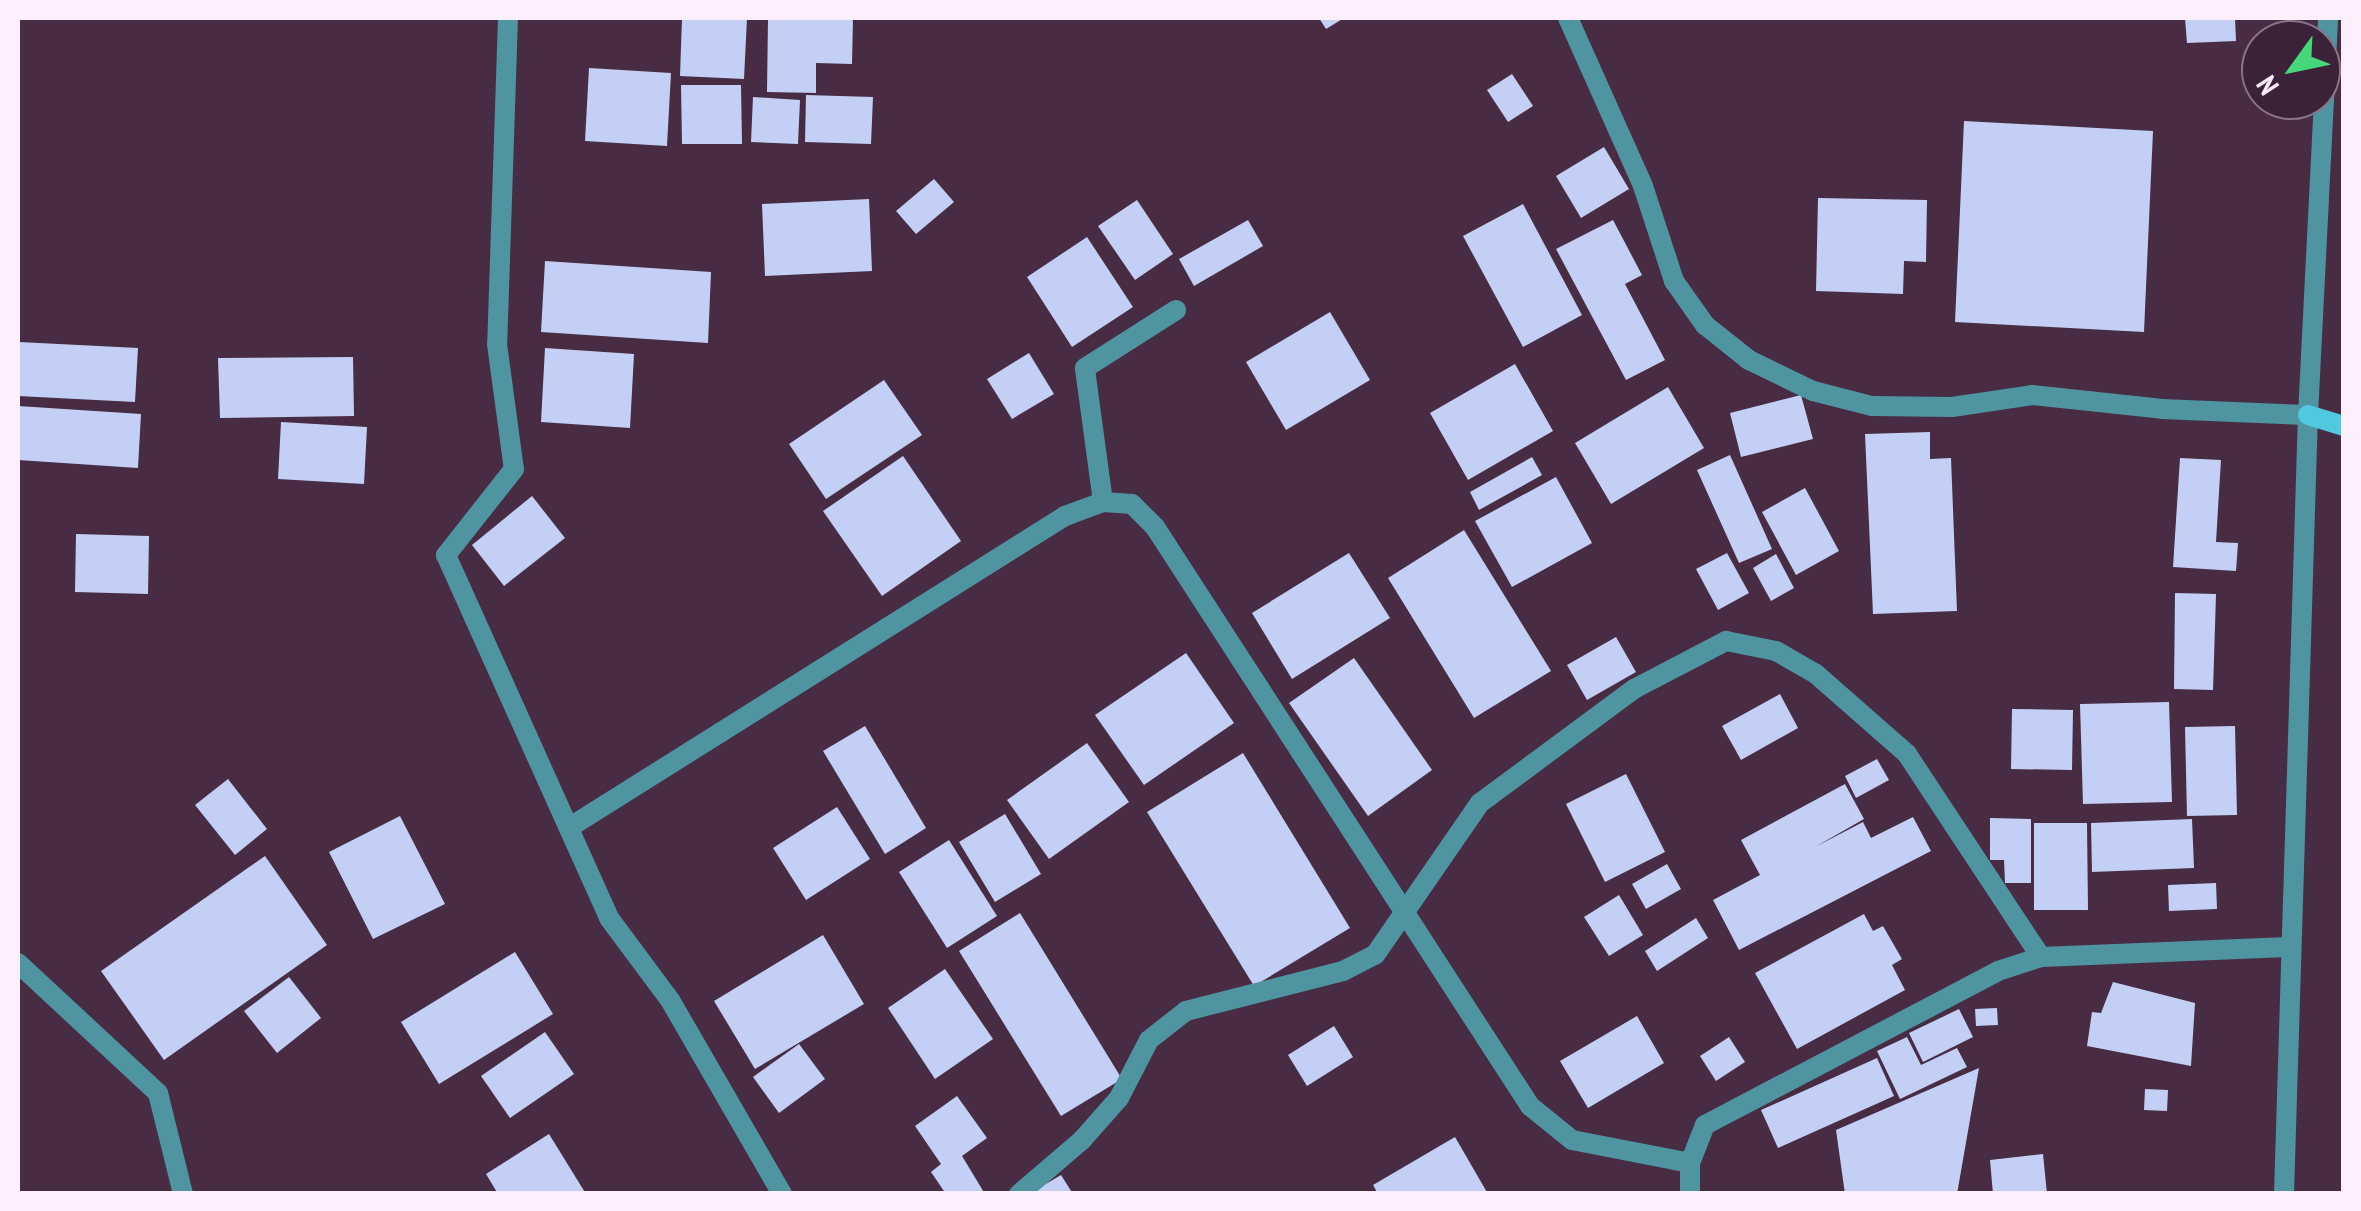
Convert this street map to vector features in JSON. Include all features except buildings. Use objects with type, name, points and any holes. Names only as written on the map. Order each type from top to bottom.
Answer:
[{"type":"street","points":[[508,18],[497,344],[514,470],[446,556],[610,918],[670,1000],[782,1194]]},
{"type":"street","points":[[1568,18],[1643,186],[1674,280],[1705,325],[1749,360],[1813,391],[1872,406],[1952,407],[2032,395],[2162,410],[2308,414],[2344,426]]},
{"type":"street","points":[[2284,1194],[2308,414],[2328,18]]},
{"type":"street","points":[[2322,143],[2344,141]]},
{"type":"street","points":[[1103,502],[1085,368],[1176,310]]},
{"type":"street","points":[[570,827],[1065,516],[1103,502],[1132,504],[1155,527],[1530,1106],[1572,1140],[1690,1163]]},
{"type":"street","points":[[1019,1194],[1082,1140],[1119,1098],[1150,1040],[1186,1010],[1343,971],[1374,955],[1405,917],[1480,803],[1634,689],[1726,642],[1776,650],[1816,674],[1907,754],[2041,956]]},
{"type":"street","points":[[1690,1194],[1690,1163],[1705,1125],[1981,980],[2041,956],[2290,947]]},
{"type":"street","points":[[18,963],[158,1092],[183,1194]]}]
